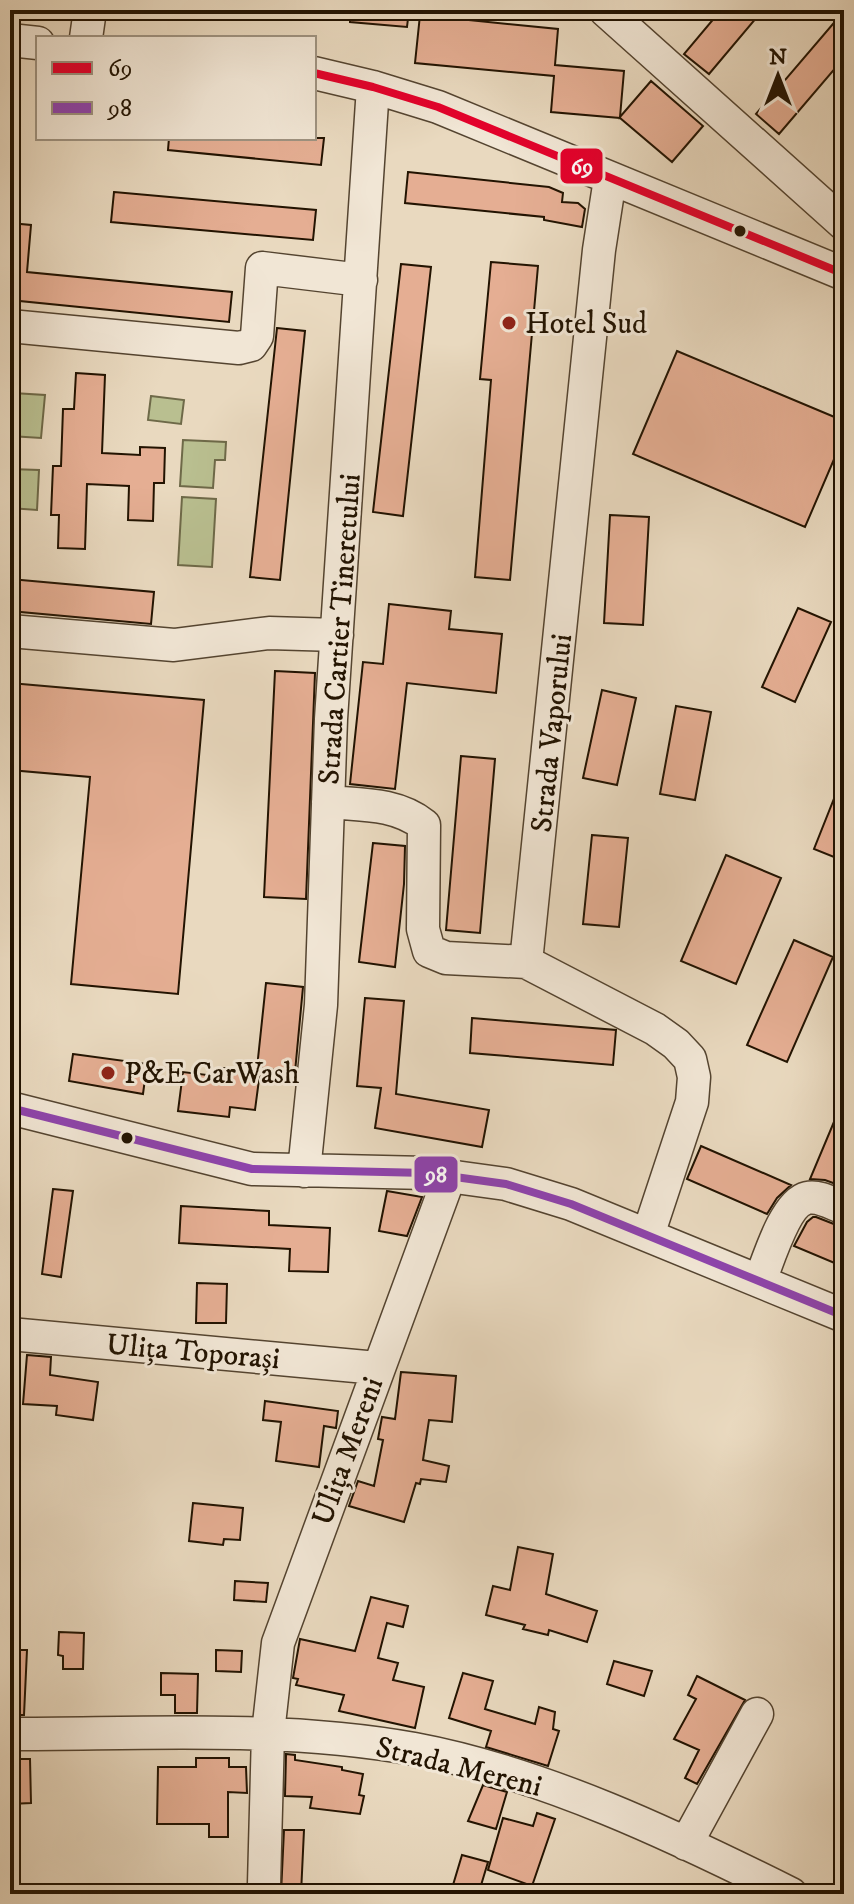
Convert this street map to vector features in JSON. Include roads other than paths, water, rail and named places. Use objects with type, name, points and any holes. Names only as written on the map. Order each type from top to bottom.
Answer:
[{"type":"street","points":[[86,36],[90,10]]},
{"type":"street","points":[[605,10],[844,224]]},
{"type":"street","points":[[10,40],[36,43]]},
{"type":"street","points":[[316,73],[438,107],[610,179],[843,270]]},
{"type":"street","name":"Strada Cartier Tineretului","points":[[304,1171],[321,1005],[337,635],[373,87]]},
{"type":"street","name":"Strada Vaporului","points":[[526,962],[599,250],[610,179]]},
{"type":"street","points":[[10,326],[239,348],[251,345],[257,336],[262,268],[361,280]]},
{"type":"street","points":[[10,631],[174,645],[269,633],[337,635]]},
{"type":"street","points":[[328,802],[393,807],[424,825],[423,929],[429,951],[446,958],[526,962],[655,1029],[690,1059],[694,1077],[692,1102],[648,1235]]},
{"type":"street","points":[[10,1108],[252,1169],[450,1175],[539,1193],[844,1316]]},
{"type":"street","name":"Ulița Mereni","points":[[264,1884],[268,1733],[278,1643],[450,1175]]},
{"type":"street","points":[[760,1281],[788,1213],[796,1203],[808,1197],[844,1208]]},
{"type":"street","name":"Ulița Toporași","points":[[10,1334],[377,1368]]},
{"type":"street","points":[[686,1844],[757,1714]]},
{"type":"street","name":"Strada Mereni","points":[[10,1734],[268,1733],[380,1743],[454,1759],[545,1787],[686,1844],[791,1894]]},
{"type":"place","name":"Hotel Sud","points":[[509,323]]},
{"type":"place","name":"P&E CarWash","points":[[108,1073]]}]
